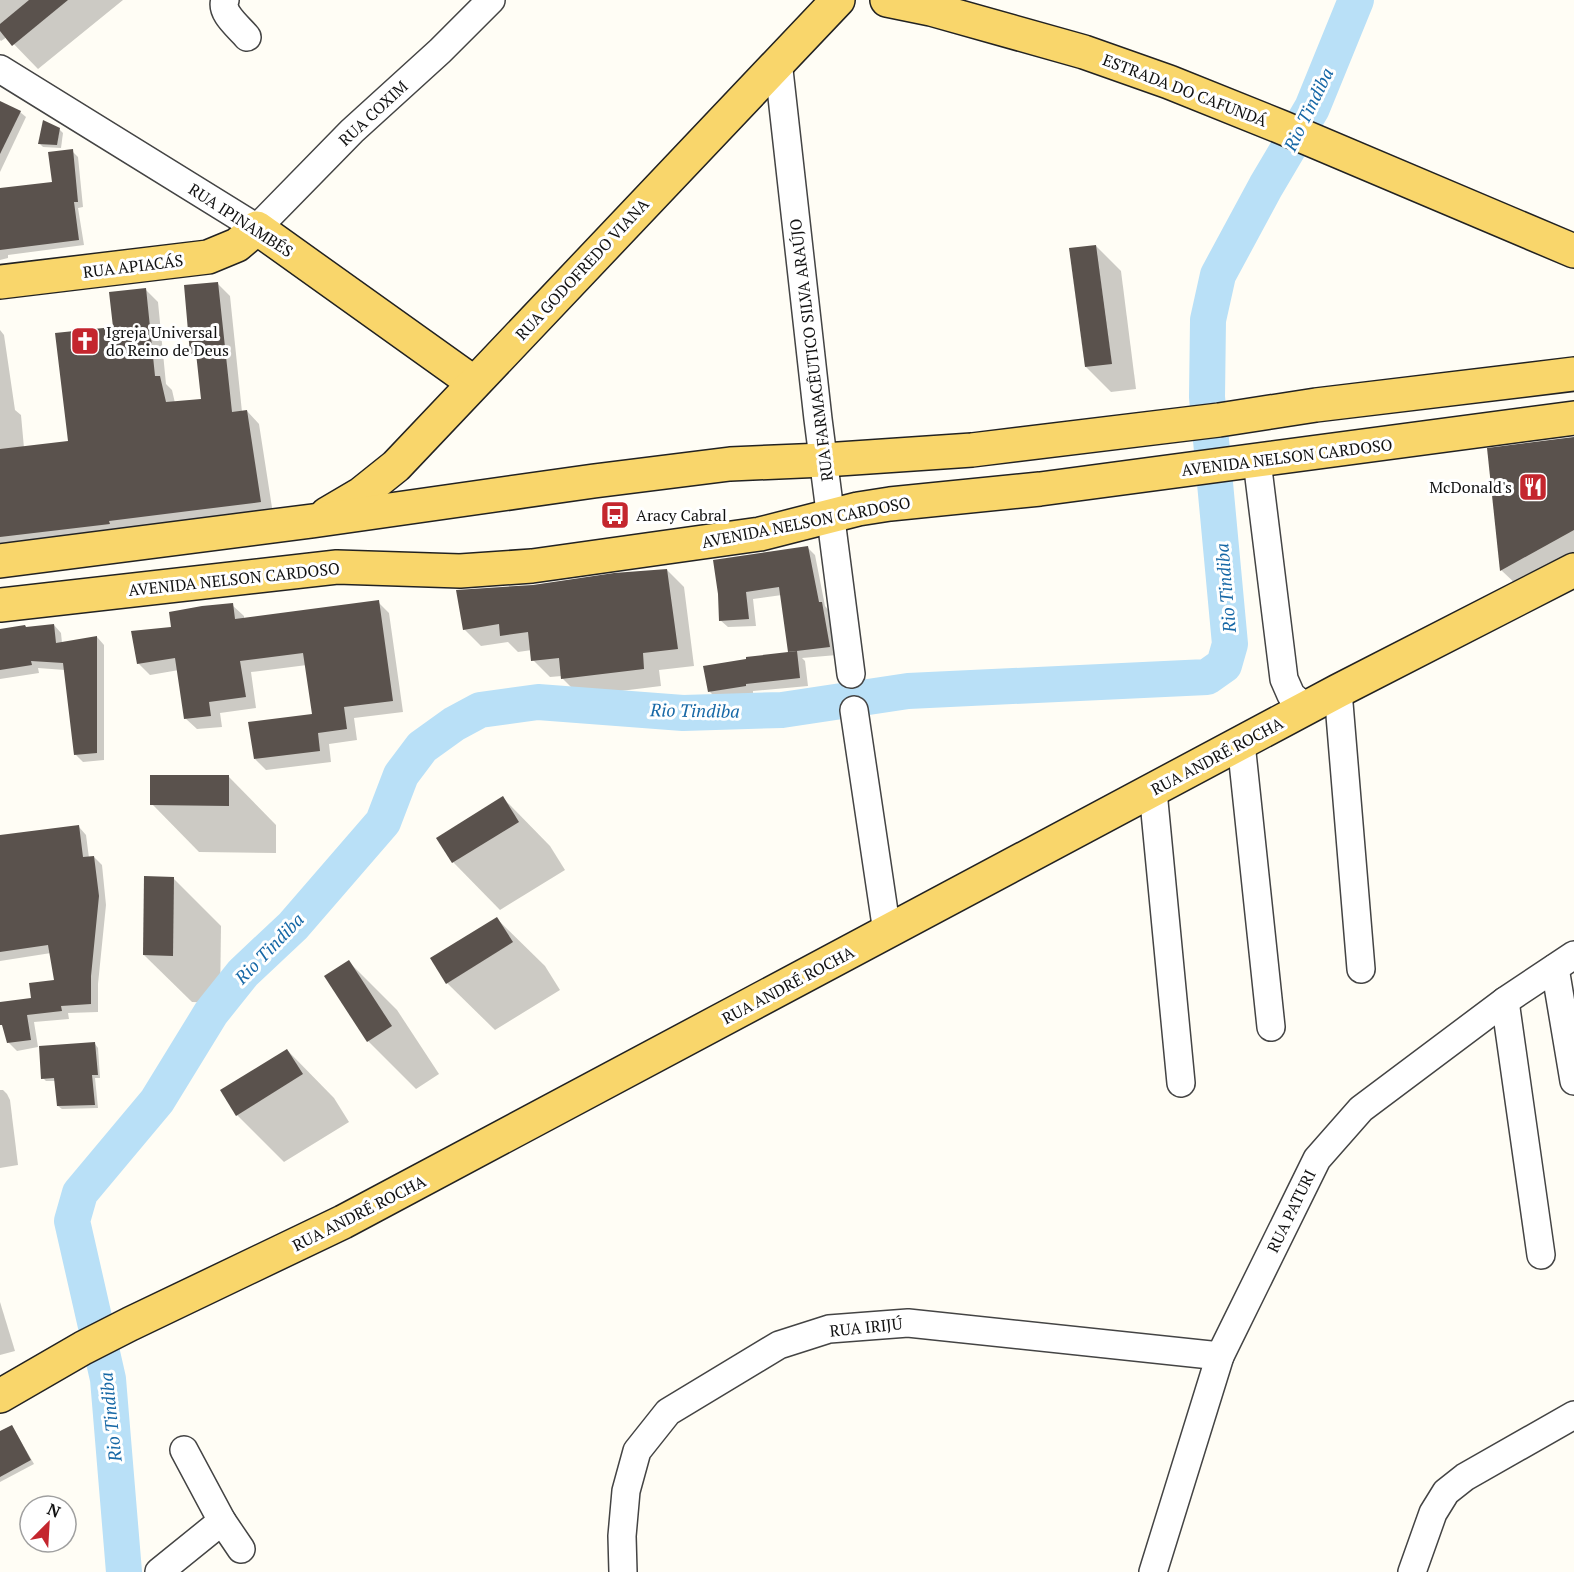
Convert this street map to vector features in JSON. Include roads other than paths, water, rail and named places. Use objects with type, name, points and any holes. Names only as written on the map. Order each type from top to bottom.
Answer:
[{"type":"main road","name":"RUA GODOFREDO VIANA","points":[[312,521],[342,506],[384,477],[838,0]]},
{"type":"main road","name":"ESTRADA DO CAFUNDÁ","points":[[887,0],[931,9],[1084,52],[1169,82],[1574,251]]},
{"type":"main road","name":"RUA APIACÁS","points":[[0,282],[208,257],[237,245],[257,228]]},
{"type":"main road","name":"RUA IPINAMBÉS","points":[[257,228],[474,383]]},
{"type":"main road","points":[[0,561],[730,464],[972,450],[1574,374]]},
{"type":"main road","name":"AVENIDA NELSON CARDOSO","points":[[0,605],[337,567],[460,571],[532,566],[760,534],[890,504],[1040,489],[1574,418]]},
{"type":"main road","name":"RUA ANDRÉ ROCHA","points":[[0,1396],[130,1324],[343,1222],[1338,691],[1574,570]]},
{"type":"street","points":[[225,0],[224,10],[247,37]]},
{"type":"street","name":"RUA COXIM","points":[[257,228],[352,131],[440,51],[491,0]]},
{"type":"street","name":"RUA FARMACÊUTICO SILVA ARAÚJO","points":[[778,61],[851,674]]},
{"type":"street","name":"RUA IPINAMBÉS","points":[[0,69],[257,228]]},
{"type":"street","points":[[1257,461],[1284,679],[1291,695],[1306,708]]},
{"type":"street","points":[[1338,691],[1361,969]]},
{"type":"street","points":[[854,710],[887,932]]},
{"type":"street","points":[[1241,744],[1271,1027]]},
{"type":"street","points":[[1153,791],[1181,1083]]},
{"type":"street","points":[[1564,962],[1574,1081]]},
{"type":"street","name":"RUA PATURI","points":[[1153,1572],[1220,1356],[1317,1159],[1361,1109],[1505,1001],[1564,962]]},
{"type":"street","points":[[1505,1001],[1541,1255]]},
{"type":"street","name":"RUA IRIJÚ","points":[[623,1572],[622,1536],[626,1491],[637,1451],[668,1412],[779,1345],[829,1329],[908,1323],[1220,1356]]},
{"type":"street","points":[[1412,1572],[1433,1513],[1446,1492],[1465,1477],[1574,1414]]},
{"type":"street","points":[[184,1450],[222,1521],[241,1549]]},
{"type":"street","points":[[159,1572],[222,1521]]},
{"type":"waterway","name":"Rio Tindiba","points":[[124,1572],[108,1379],[72,1221],[80,1193],[157,1101],[211,1013],[243,973],[293,926],[383,822],[401,775],[422,747],[454,724],[480,710],[538,702],[683,713],[782,710],[908,691],[1207,677],[1224,665],[1230,644],[1207,397],[1208,320],[1218,275],[1266,186],[1312,108],[1356,0]]},
{"type":"place","name":"Igreja Universal do Reino de Deus","points":[[85,341]]},
{"type":"place","name":"McDonald's","points":[[1533,487]]},
{"type":"place","name":"Aracy Cabral","points":[[615,515]]}]
